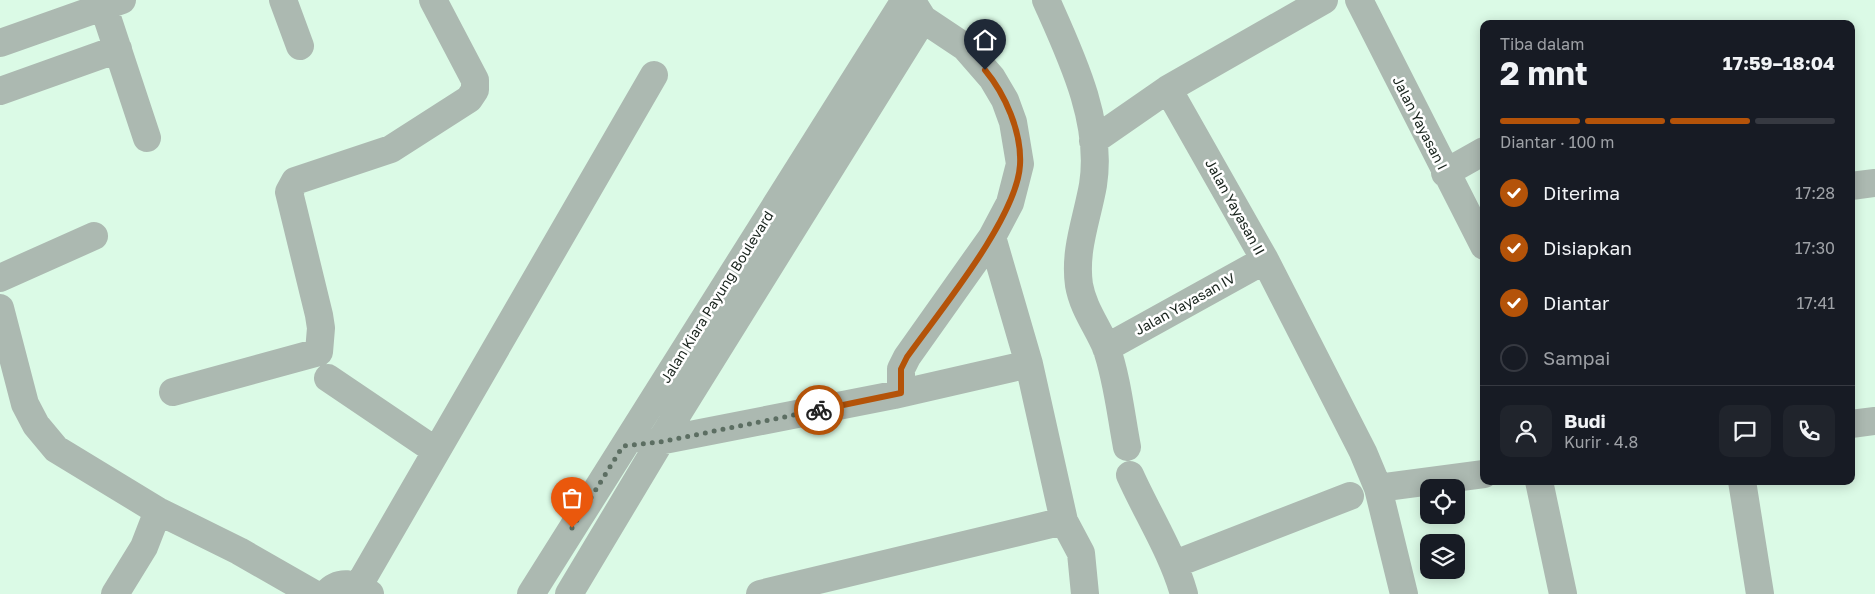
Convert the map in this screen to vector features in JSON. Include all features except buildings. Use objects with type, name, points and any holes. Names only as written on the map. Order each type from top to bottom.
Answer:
[{"type":"street","points":[[284,0],[300,46]]},
{"type":"street","points":[[173,392],[319,352],[321,328],[319,315],[289,192],[295,181],[391,149],[469,99],[475,90],[475,80],[433,0]]},
{"type":"street","points":[[1046,0],[1082,88],[1093,141],[1093,184],[1077,257],[1080,286],[1090,318],[1106,348],[1127,447]]},
{"type":"street","points":[[1093,141],[1168,89],[1324,0]]},
{"type":"street","name":"Jalan Yayasan I","points":[[1359,0],[1445,173],[1480,239]]},
{"type":"street","points":[[0,43],[113,3],[118,49],[147,138]]},
{"type":"street","points":[[901,393],[901,369],[907,357],[992,237],[1010,203],[1019,172],[1018,145],[1013,122],[1005,100],[992,78],[965,47],[913,6]]},
{"type":"street","name":"Jalan Kiara Payung Boulevard","points":[[569,594],[660,442],[913,6]]},
{"type":"street","name":"Jalan Kiara Payung Boulevard","points":[[531,594],[623,446],[913,6]]},
{"type":"street","points":[[0,91],[118,49]]},
{"type":"street","points":[[326,594],[331,588],[344,583],[364,590],[436,451],[654,75]]},
{"type":"street","name":"Jalan Yayasan II","points":[[1168,89],[1265,260],[1363,452],[1378,488],[1404,594]]},
{"type":"street","points":[[1445,173],[1480,154]]},
{"type":"street","points":[[1855,186],[1875,183]]},
{"type":"street","points":[[0,278],[94,236]]},
{"type":"street","points":[[992,237],[1029,364],[1064,521],[1081,553],[1085,594]]},
{"type":"street","name":"Jalan Yayasan IV","points":[[1106,348],[1265,260]]},
{"type":"street","points":[[0,308],[25,404],[36,426],[56,449],[158,511],[239,551],[314,594]]},
{"type":"street","points":[[623,446],[660,442],[901,393],[1029,364]]},
{"type":"street","points":[[328,378],[436,451]]},
{"type":"street","points":[[1855,424],[1875,421]]},
{"type":"street","points":[[1130,474],[1148,515],[1175,564],[1184,594]]},
{"type":"street","points":[[1378,488],[1480,475]]},
{"type":"street","points":[[1540,485],[1563,594]]},
{"type":"street","points":[[1743,485],[1760,594]]},
{"type":"street","points":[[1175,564],[1350,496]]},
{"type":"street","points":[[115,594],[144,547],[158,511]]},
{"type":"street","points":[[760,594],[1064,521]]},
{"type":"way so far","points":[[572,528],[623,446],[660,442],[819,410]]},
{"type":"route","points":[[819,410],[901,393],[899,380],[901,369],[907,357],[992,237],[1010,203],[1020,164],[1018,145],[1013,122],[1005,100],[985,70]]}]
